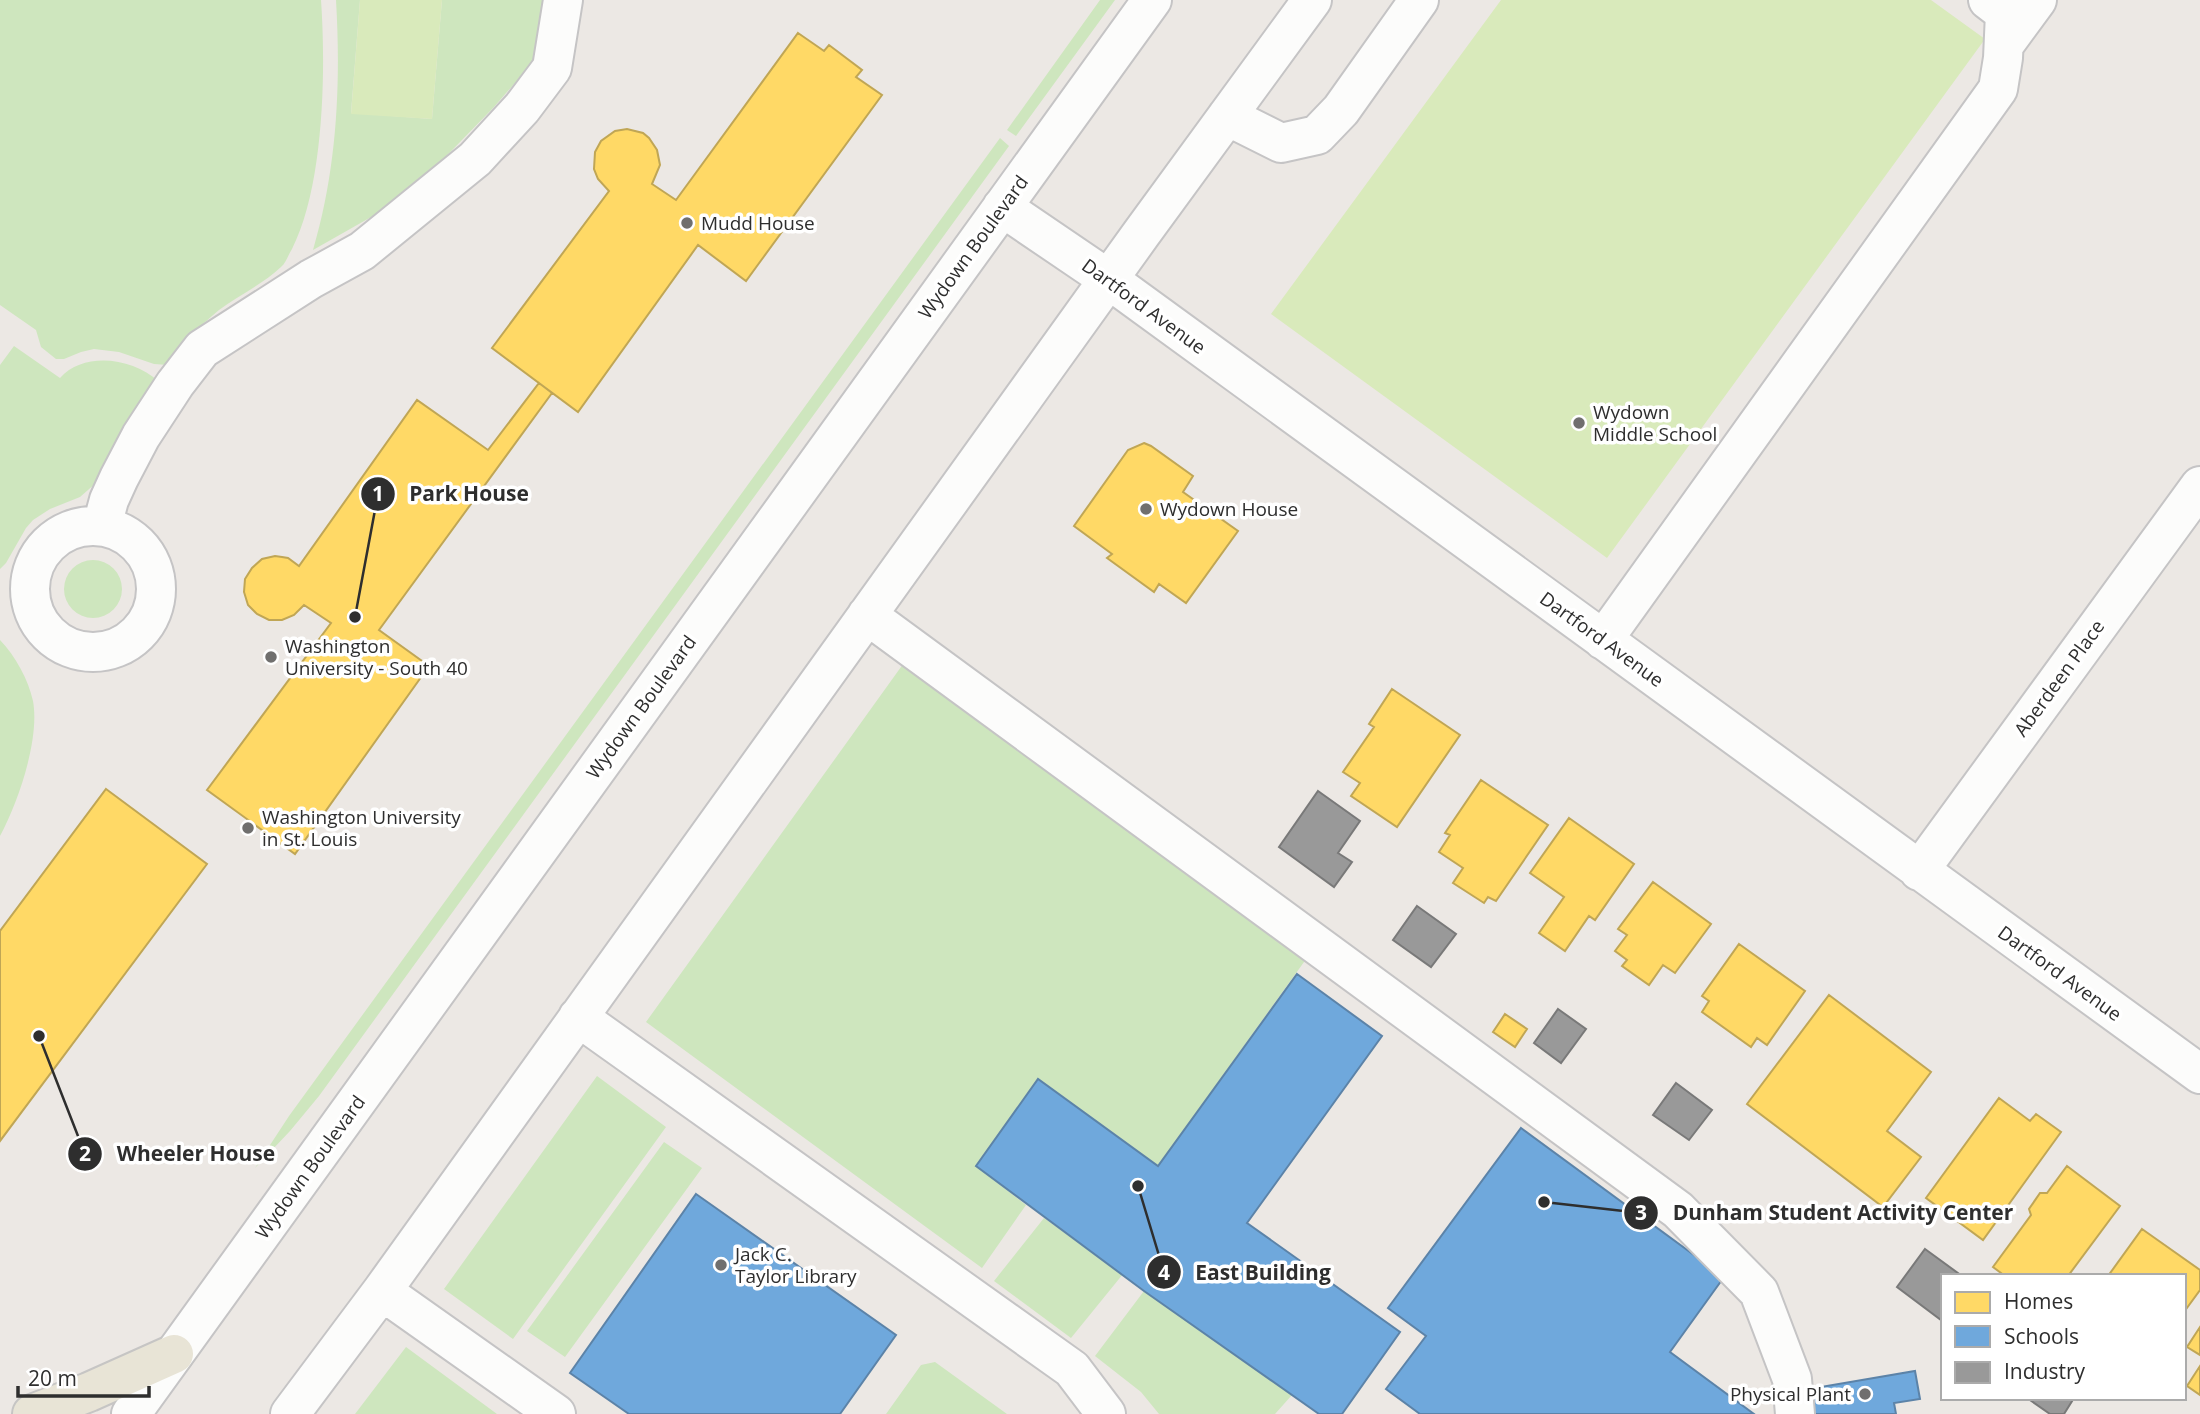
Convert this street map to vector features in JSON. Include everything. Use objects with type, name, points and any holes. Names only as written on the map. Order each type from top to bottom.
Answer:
[{"type":"main road","points":[[32,1414],[174,1354]]},
{"type":"street","points":[[102,526],[109,500],[141,436],[174,384],[202,349],[311,279],[362,251],[475,159],[522,108],[552,68],[563,0]]},
{"type":"street","name":"Wydown Boulevard","points":[[131,1414],[1153,0]]},
{"type":"street","points":[[290,1414],[382,1291],[1108,279],[1312,0]]},
{"type":"street","points":[[1227,116],[1281,143],[1317,135],[1341,110],[1419,0]]},
{"type":"street","points":[[1603,640],[1998,89],[2005,13],[1988,0]]},
{"type":"street","points":[[2004,45],[2037,0]]},
{"type":"street","name":"Dartford Avenue","points":[[1002,207],[1108,279],[2200,1074]]},
{"type":"street","name":"Aberdeen Place","points":[[1919,870],[2200,486]]},
{"type":"street","points":[[102,526],[119,531],[134,541],[146,554],[154,570],[157,590],[153,609],[144,626],[130,640],[113,649],[93,652],[74,650],[56,641],[43,628],[34,612],[15,597],[40,554],[50,543],[74,528],[102,526]]},
{"type":"street","points":[[867,615],[1678,1210],[1759,1292],[1792,1379],[1795,1414]]},
{"type":"street","points":[[578,1017],[1072,1369],[1106,1414]]},
{"type":"street","points":[[382,1291],[556,1414]]},
{"type":"green space","points":[[0,0],[321,0],[323,60],[320,127],[317,161],[303,223],[284,263],[259,284],[219,310],[185,343],[168,365],[154,364],[119,352],[94,349],[56,359],[41,347],[36,330],[0,305]]},
{"type":"green space","points":[[336,0],[360,0],[351,113],[432,119],[442,0],[544,0],[534,61],[494,107],[426,177],[380,212],[313,250],[327,189],[335,126],[338,63]]},
{"type":"green space","points":[[360,0],[442,0],[432,119],[351,114]]},
{"type":"green space","points":[[1100,0],[1115,0],[1016,136],[1007,130]]},
{"type":"green space","name":"Wydown Middle School","points":[[1501,0],[1931,0],[1985,39],[1607,558],[1271,314]]},
{"type":"green space","points":[[1000,138],[1009,146],[319,1096],[255,1168],[289,1116]]},
{"type":"green space","points":[[14,346],[60,378],[70,369],[82,364],[109,361],[136,367],[158,381],[96,483],[80,497],[50,509],[33,520],[0,569],[0,365]]},
{"type":"green space","points":[[93,560],[104,562],[117,573],[122,589],[120,600],[109,613],[93,618],[82,616],[69,605],[64,589],[66,578],[77,565]]},
{"type":"green space","points":[[0,640],[25,677],[33,701],[34,716],[26,770],[0,836]]},
{"type":"green space","points":[[906,660],[1309,955],[1158,1166],[1038,1080],[976,1166],[1026,1205],[982,1268],[646,1022]]},
{"type":"green space","points":[[597,1076],[666,1127],[513,1339],[444,1289]]},
{"type":"green space","points":[[664,1142],[702,1168],[565,1357],[527,1331]]},
{"type":"green space","points":[[1044,1218],[1123,1274],[1071,1338],[994,1281]]},
{"type":"green space","points":[[1144,1291],[1292,1395],[1275,1414],[1159,1414],[1141,1392],[1095,1356]]},
{"type":"green space","points":[[406,1347],[497,1414],[355,1414]]},
{"type":"green space","points":[[935,1362],[1007,1414],[886,1414],[921,1365]]},
{"type":"building: Homes","name":"Mudd House","points":[[798,33],[824,51],[829,45],[862,70],[856,77],[882,95],[746,281],[698,245],[578,412],[492,348],[609,191],[598,179],[594,169],[595,152],[601,141],[615,131],[627,129],[643,133],[657,150],[660,165],[652,184],[676,200]]},
{"type":"building: Homes","points":[[539,383],[552,393],[379,630],[429,666],[295,854],[207,790],[331,623],[304,605],[294,615],[282,620],[269,620],[257,614],[248,605],[244,592],[245,579],[262,559],[275,556],[288,558],[299,566],[417,400],[488,450]]},
{"type":"building: Homes","name":"Wydown House","points":[[1144,443],[1193,476],[1183,492],[1238,531],[1186,603],[1159,584],[1154,592],[1107,558],[1112,554],[1074,526],[1128,450]]},
{"type":"building: Homes","points":[[1392,689],[1460,735],[1397,827],[1351,796],[1360,783],[1343,772],[1374,727],[1369,724]]},
{"type":"building: Homes","points":[[1481,780],[1548,825],[1496,901],[1488,897],[1484,903],[1453,883],[1463,868],[1439,852],[1450,835],[1445,833]]},
{"type":"building: Homes","points":[[106,789],[207,864],[0,1141],[0,931]]},
{"type":"building: Homes","points":[[1569,818],[1634,864],[1595,920],[1589,916],[1565,951],[1539,933],[1564,897],[1530,873]]},
{"type":"building: Homes","points":[[1653,882],[1711,924],[1675,973],[1663,965],[1649,985],[1622,966],[1627,960],[1615,951],[1627,935],[1618,929]]},
{"type":"building: Homes","points":[[1739,944],[1805,991],[1767,1045],[1757,1038],[1751,1047],[1702,1012],[1709,1001],[1702,996]]},
{"type":"building: Homes","points":[[1829,995],[1931,1072],[1887,1131],[1921,1157],[1883,1207],[1747,1104]]},
{"type":"building: Homes","points":[[1505,1014],[1527,1029],[1515,1047],[1493,1032]]},
{"type":"building: Homes","points":[[1999,1098],[2030,1121],[2036,1114],[2061,1132],[1983,1240],[1926,1198]]},
{"type":"building: Homes","points":[[2067,1166],[2120,1206],[2069,1274],[2002,1274],[1993,1267],[2031,1215],[2029,1209],[2040,1193],[2047,1193]]},
{"type":"building: Homes","points":[[2142,1229],[2200,1270],[2200,1290],[2186,1309],[2186,1274],[2109,1274]]},
{"type":"building: Homes","points":[[2200,1327],[2200,1355],[2187,1347]]},
{"type":"building: Homes","points":[[2200,1366],[2200,1395],[2187,1386]]},
{"type":"building: Schools","points":[[1297,974],[1382,1036],[1247,1223],[1400,1332],[1342,1414],[1319,1414],[1144,1291],[976,1166],[1038,1079],[1158,1166]]},
{"type":"building: Schools","points":[[1521,1128],[1724,1277],[1670,1352],[1754,1414],[1420,1414],[1386,1389],[1426,1336],[1388,1308]]},
{"type":"building: Schools","name":"Jack C. Taylor Library","points":[[696,1194],[896,1335],[840,1414],[629,1414],[570,1373]]},
{"type":"building: Schools","name":"Physical Plant","points":[[1915,1371],[1920,1399],[1894,1403],[1896,1414],[1813,1414],[1809,1389]]},
{"type":"building: Industry","points":[[1318,791],[1360,821],[1338,853],[1352,862],[1334,887],[1279,847]]},
{"type":"building: Industry","points":[[1417,906],[1456,934],[1431,967],[1393,940]]},
{"type":"building: Industry","points":[[1558,1009],[1586,1029],[1561,1063],[1534,1043]]},
{"type":"building: Industry","points":[[1676,1083],[1712,1110],[1689,1140],[1653,1115]]},
{"type":"building: Industry","points":[[1925,1249],[1959,1274],[1941,1274],[1941,1320],[1897,1287]]},
{"type":"building: Industry","points":[[2030,1400],[2073,1400],[2064,1414],[2050,1414]]},
{"type":"place","name":"Mudd House","points":[[687,223]]},
{"type":"place","name":"Wydown Middle School","points":[[1579,423]]},
{"type":"place","name":"Wydown House","points":[[1146,509]]},
{"type":"place","name":"Park House","points":[[355,617]]},
{"type":"place","name":"Washington University - South 40","points":[[271,657]]},
{"type":"place","name":"Washington University in St. Louis","points":[[248,828]]},
{"type":"place","name":"Wheeler House","points":[[39,1036]]},
{"type":"place","name":"East Building","points":[[1138,1186]]},
{"type":"place","name":"Dunham Student Activity Center","points":[[1544,1202]]},
{"type":"place","name":"Jack C. Taylor Library","points":[[721,1265]]},
{"type":"place","name":"Physical Plant","points":[[1865,1394]]}]
